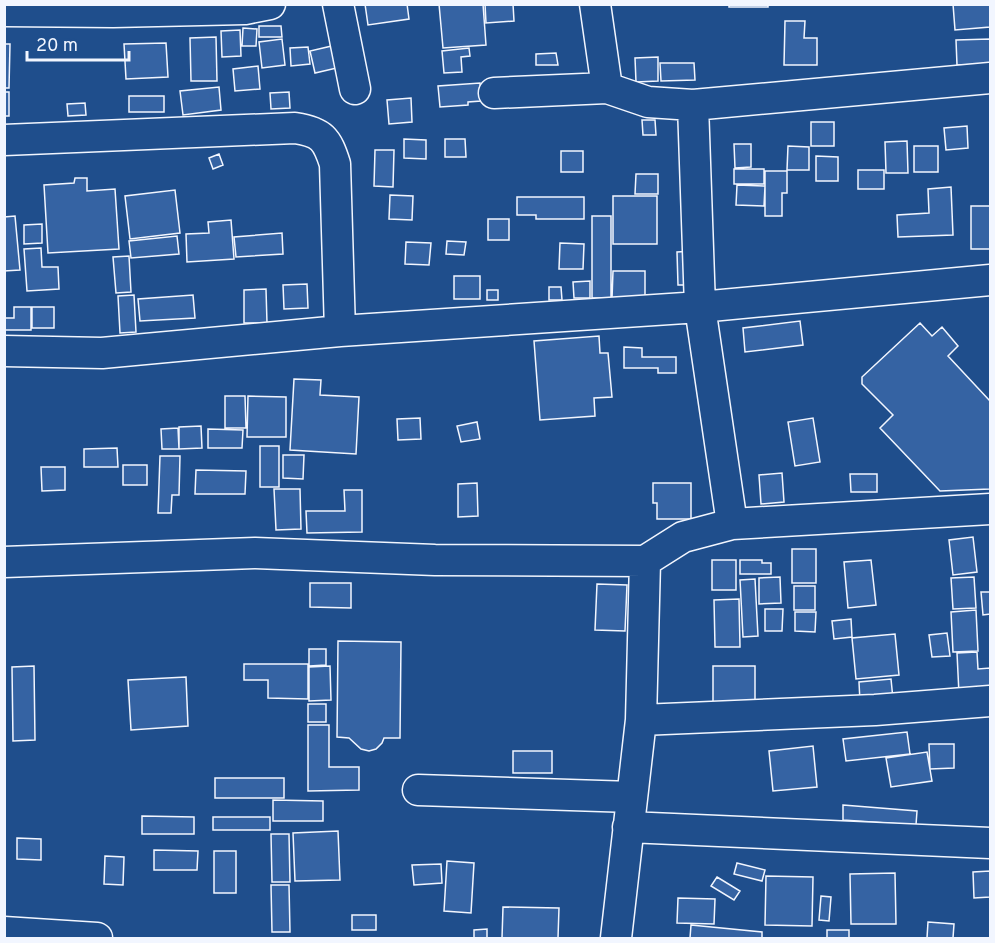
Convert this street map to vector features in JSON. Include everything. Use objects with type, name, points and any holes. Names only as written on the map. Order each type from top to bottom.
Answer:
[{"type":"street","points":[[4,11],[113,12],[245,9],[270,4]]},
{"type":"street","points":[[338,4],[355,88]]},
{"type":"street","points":[[595,4],[607,88]]},
{"type":"street","points":[[494,93],[607,88],[648,102],[693,105],[990,78]]},
{"type":"street","points":[[693,105],[700,307],[732,524]]},
{"type":"street","points":[[4,140],[295,128],[312,130],[328,143],[335,164],[340,331]]},
{"type":"street","points":[[4,351],[102,353],[340,331],[700,307],[990,280]]},
{"type":"street","points":[[4,562],[255,553],[435,560],[645,561],[683,537],[732,524],[990,508]]},
{"type":"street","points":[[616,939],[641,720],[645,561]]},
{"type":"street","points":[[641,720],[875,710],[990,701]]},
{"type":"street","points":[[418,790],[632,797]]},
{"type":"street","points":[[628,827],[990,843]]},
{"type":"street","points":[[4,932],[97,939]]},
{"type":"building","points":[[365,4],[407,4],[409,19],[368,25]]},
{"type":"building","points":[[439,4],[483,4],[486,45],[443,48]]},
{"type":"building","points":[[485,4],[513,4],[514,21],[486,23]]},
{"type":"building","points":[[729,4],[768,4],[768,7],[729,7]]},
{"type":"building","points":[[953,4],[990,4],[990,27],[955,30]]},
{"type":"building","points":[[785,21],[805,21],[804,38],[817,38],[817,65],[784,65]]},
{"type":"building","points":[[259,26],[281,26],[282,37],[259,37]]},
{"type":"building","points":[[243,28],[257,29],[256,46],[242,46]]},
{"type":"building","points":[[240,30],[241,56],[222,57],[221,31]]},
{"type":"building","points":[[216,37],[217,81],[191,81],[190,38]]},
{"type":"building","points":[[282,39],[285,65],[262,68],[259,42]]},
{"type":"building","points":[[990,39],[990,64],[957,65],[956,40]]},
{"type":"building","points":[[166,43],[168,77],[126,79],[124,44]]},
{"type":"building","points":[[4,44],[10,44],[9,88],[4,88]]},
{"type":"building","points":[[336,45],[341,67],[315,73],[310,51]]},
{"type":"building","points":[[308,47],[310,64],[291,66],[290,48]]},
{"type":"building","points":[[469,48],[470,56],[461,57],[462,72],[444,73],[442,51]]},
{"type":"building","points":[[556,53],[558,65],[536,65],[536,54]]},
{"type":"building","points":[[658,57],[658,81],[636,82],[635,58]]},
{"type":"building","points":[[660,63],[694,63],[695,80],[661,81]]},
{"type":"building","points":[[258,66],[260,89],[235,91],[233,69]]},
{"type":"building","points":[[480,83],[481,101],[468,102],[468,105],[440,107],[438,86]]},
{"type":"building","points":[[219,87],[221,110],[183,115],[180,91]]},
{"type":"building","points":[[4,92],[9,92],[9,116],[4,116]]},
{"type":"building","points":[[289,92],[290,108],[271,109],[270,93]]},
{"type":"building","points":[[129,96],[164,96],[164,112],[129,112]]},
{"type":"building","points":[[411,98],[412,122],[389,124],[387,100]]},
{"type":"building","points":[[85,103],[86,115],[68,116],[67,104]]},
{"type":"building","points":[[642,120],[655,120],[656,135],[643,135]]},
{"type":"building","points":[[811,122],[834,122],[834,146],[811,146]]},
{"type":"building","points":[[967,126],[968,148],[946,150],[944,128]]},
{"type":"building","points":[[404,139],[426,140],[426,159],[404,158]]},
{"type":"building","points":[[445,139],[465,139],[466,157],[445,157]]},
{"type":"building","points":[[907,141],[908,173],[886,173],[885,142]]},
{"type":"building","points":[[734,144],[751,144],[751,167],[735,168]]},
{"type":"building","points":[[788,146],[809,147],[809,170],[787,170]]},
{"type":"building","points":[[914,146],[938,146],[938,172],[914,172]]},
{"type":"building","points":[[375,150],[394,150],[393,187],[374,186]]},
{"type":"building","points":[[561,151],[583,151],[583,172],[561,172]]},
{"type":"building","points":[[219,154],[223,165],[213,169],[209,158]]},
{"type":"building","points":[[816,156],[838,157],[838,181],[816,181]]},
{"type":"building","points":[[734,169],[764,169],[764,184],[734,184]]},
{"type":"building","points":[[858,170],[884,170],[884,189],[858,189]]},
{"type":"building","points":[[765,171],[787,171],[787,193],[782,193],[782,216],[765,216]]},
{"type":"building","points":[[636,174],[658,174],[658,194],[635,194]]},
{"type":"building","points":[[75,178],[87,178],[87,191],[115,189],[119,249],[48,253],[44,185],[74,183]]},
{"type":"building","points":[[737,185],[765,186],[764,206],[736,205]]},
{"type":"building","points":[[951,187],[953,235],[898,237],[897,215],[929,213],[928,189]]},
{"type":"building","points":[[175,190],[180,233],[130,239],[125,196]]},
{"type":"building","points":[[390,195],[413,196],[412,220],[389,219]]},
{"type":"building","points":[[613,196],[657,196],[657,244],[613,244]]},
{"type":"building","points":[[517,197],[584,197],[584,219],[536,219],[536,215],[517,215]]},
{"type":"building","points":[[971,206],[990,206],[990,249],[971,249]]},
{"type":"building","points":[[15,216],[20,270],[4,271],[4,217]]},
{"type":"building","points":[[592,216],[611,216],[611,298],[592,298]]},
{"type":"building","points":[[488,219],[509,219],[509,240],[488,240]]},
{"type":"building","points":[[231,220],[234,259],[187,262],[186,234],[209,233],[208,222]]},
{"type":"building","points":[[42,224],[42,243],[24,244],[24,225]]},
{"type":"building","points":[[282,233],[283,254],[236,257],[234,237]]},
{"type":"building","points":[[177,236],[179,254],[131,258],[129,241]]},
{"type":"building","points":[[447,241],[466,242],[464,255],[446,254]]},
{"type":"building","points":[[406,242],[431,243],[429,265],[405,264]]},
{"type":"building","points":[[560,243],[584,244],[583,269],[559,269]]},
{"type":"building","points":[[41,248],[42,267],[58,267],[59,289],[27,291],[24,249]]},
{"type":"building","points":[[692,251],[692,285],[678,285],[677,252]]},
{"type":"building","points":[[129,256],[131,292],[116,293],[113,257]]},
{"type":"building","points":[[613,271],[645,271],[645,299],[612,299]]},
{"type":"building","points":[[454,276],[480,276],[480,299],[454,299]]},
{"type":"building","points":[[590,281],[590,298],[574,298],[573,282]]},
{"type":"building","points":[[307,284],[308,308],[284,309],[283,285]]},
{"type":"building","points":[[549,287],[561,287],[562,300],[549,300]]},
{"type":"building","points":[[266,289],[267,323],[244,323],[244,290]]},
{"type":"building","points":[[487,290],[498,290],[498,300],[487,300]]},
{"type":"building","points":[[134,295],[136,332],[120,333],[118,296]]},
{"type":"building","points":[[193,295],[195,318],[140,321],[138,299]]},
{"type":"building","points":[[14,307],[31,307],[31,330],[4,330],[4,318],[14,318]]},
{"type":"building","points":[[32,307],[54,307],[54,328],[32,328]]},
{"type":"building","points":[[800,321],[803,345],[745,352],[743,328]]},
{"type":"building","points":[[920,323],[932,336],[942,327],[958,346],[948,356],[990,401],[990,489],[940,491],[880,428],[893,415],[862,384],[862,377]]},
{"type":"building","points":[[599,336],[600,353],[608,353],[612,397],[594,398],[595,416],[540,420],[534,341]]},
{"type":"building","points":[[624,347],[642,348],[642,357],[676,357],[676,373],[658,373],[658,368],[624,368]]},
{"type":"building","points":[[294,379],[321,380],[320,395],[359,397],[356,454],[290,450]]},
{"type":"building","points":[[225,396],[245,396],[246,428],[225,428]]},
{"type":"building","points":[[248,396],[286,397],[286,437],[247,437]]},
{"type":"building","points":[[420,418],[421,439],[398,440],[397,419]]},
{"type":"building","points":[[813,418],[820,462],[795,466],[788,422]]},
{"type":"building","points":[[477,422],[480,439],[461,442],[457,426]]},
{"type":"building","points":[[201,426],[202,448],[179,449],[179,427]]},
{"type":"building","points":[[178,428],[179,449],[162,449],[161,429]]},
{"type":"building","points":[[208,429],[243,430],[242,448],[208,448]]},
{"type":"building","points":[[260,446],[279,446],[279,487],[260,487]]},
{"type":"building","points":[[117,448],[118,467],[84,467],[84,449]]},
{"type":"building","points":[[283,455],[304,455],[303,479],[283,478]]},
{"type":"building","points":[[160,456],[180,456],[179,495],[172,495],[171,513],[158,513]]},
{"type":"building","points":[[123,465],[147,465],[147,485],[123,485]]},
{"type":"building","points":[[41,467],[65,467],[65,490],[42,491]]},
{"type":"building","points":[[196,470],[246,471],[245,494],[195,494]]},
{"type":"building","points":[[782,473],[784,502],[761,504],[759,475]]},
{"type":"building","points":[[850,474],[877,474],[877,492],[851,492]]},
{"type":"building","points":[[477,483],[478,516],[458,517],[458,484]]},
{"type":"building","points":[[653,483],[691,483],[691,519],[657,519],[657,503],[653,503]]},
{"type":"building","points":[[274,489],[300,489],[301,529],[276,530]]},
{"type":"building","points":[[344,490],[362,490],[362,532],[307,533],[306,511],[345,511]]},
{"type":"building","points":[[973,537],[977,572],[953,575],[949,540]]},
{"type":"building","points":[[792,549],[816,549],[816,583],[792,583]]},
{"type":"building","points":[[712,560],[736,560],[736,590],[712,590]]},
{"type":"building","points":[[740,560],[762,560],[762,563],[771,563],[771,574],[740,574]]},
{"type":"building","points":[[871,560],[876,605],[848,608],[844,562]]},
{"type":"building","points":[[780,577],[781,603],[759,604],[759,578]]},
{"type":"building","points":[[974,577],[976,608],[953,609],[951,578]]},
{"type":"building","points":[[755,579],[758,636],[743,637],[740,580]]},
{"type":"building","points":[[310,583],[351,583],[351,608],[310,607]]},
{"type":"building","points":[[597,584],[627,585],[625,631],[595,630]]},
{"type":"building","points":[[794,586],[815,586],[815,610],[794,610]]},
{"type":"building","points":[[981,592],[990,592],[990,614],[983,615]]},
{"type":"building","points":[[739,599],[740,647],[715,647],[714,600]]},
{"type":"building","points":[[765,609],[783,609],[782,631],[765,631]]},
{"type":"building","points":[[976,610],[978,651],[953,652],[951,612]]},
{"type":"building","points":[[795,612],[816,612],[815,632],[795,631]]},
{"type":"building","points":[[851,619],[852,637],[834,639],[832,621]]},
{"type":"building","points":[[947,633],[950,656],[932,657],[929,635]]},
{"type":"building","points":[[895,634],[899,675],[856,679],[852,638]]},
{"type":"building","points":[[338,641],[401,642],[400,738],[384,738],[376,749],[369,751],[361,749],[349,738],[337,737]]},
{"type":"building","points":[[309,649],[326,649],[326,665],[309,666]]},
{"type":"building","points":[[977,652],[978,669],[990,668],[990,692],[959,694],[957,653]]},
{"type":"building","points":[[244,664],[308,664],[308,699],[268,698],[268,680],[244,680]]},
{"type":"building","points":[[34,666],[35,740],[13,741],[12,667]]},
{"type":"building","points":[[330,666],[331,700],[309,701],[309,667]]},
{"type":"building","points":[[713,666],[755,666],[755,710],[713,710]]},
{"type":"building","points":[[186,677],[188,726],[131,730],[128,680]]},
{"type":"building","points":[[891,679],[893,699],[860,702],[859,682]]},
{"type":"building","points":[[308,704],[326,704],[326,722],[308,722]]},
{"type":"building","points":[[308,725],[329,725],[329,767],[359,767],[359,790],[308,791]]},
{"type":"building","points":[[907,732],[910,754],[846,761],[843,739]]},
{"type":"building","points":[[929,744],[954,744],[954,768],[930,769]]},
{"type":"building","points":[[813,746],[817,787],[773,791],[769,751]]},
{"type":"building","points":[[513,751],[552,751],[552,773],[513,773]]},
{"type":"building","points":[[927,752],[932,781],[891,787],[886,758]]},
{"type":"building","points":[[215,778],[284,778],[284,798],[215,798]]},
{"type":"building","points":[[273,800],[323,801],[323,821],[273,821]]},
{"type":"building","points":[[843,805],[917,811],[916,825],[843,820]]},
{"type":"building","points":[[142,816],[194,817],[194,834],[142,834]]},
{"type":"building","points":[[213,817],[270,817],[270,830],[213,830]]},
{"type":"building","points":[[338,831],[340,880],[295,881],[293,833]]},
{"type":"building","points":[[271,834],[289,834],[290,882],[272,882]]},
{"type":"building","points":[[17,838],[41,839],[41,860],[17,859]]},
{"type":"building","points":[[154,850],[198,851],[197,870],[154,870]]},
{"type":"building","points":[[214,851],[236,851],[236,893],[214,893]]},
{"type":"building","points":[[105,856],[124,857],[123,885],[104,884]]},
{"type":"building","points":[[447,861],[474,863],[471,913],[444,911]]},
{"type":"building","points":[[737,863],[765,870],[762,881],[734,874]]},
{"type":"building","points":[[441,864],[442,883],[414,885],[412,865]]},
{"type":"building","points":[[990,871],[990,897],[974,898],[973,872]]},
{"type":"building","points":[[895,873],[896,924],[851,924],[850,874]]},
{"type":"building","points":[[766,876],[813,877],[812,926],[765,925]]},
{"type":"building","points":[[717,877],[740,891],[734,900],[711,886]]},
{"type":"building","points":[[271,885],[289,885],[290,932],[272,932]]},
{"type":"building","points":[[821,896],[831,897],[829,921],[819,920]]},
{"type":"building","points":[[678,898],[715,899],[714,924],[677,923]]},
{"type":"building","points":[[503,907],[559,908],[558,938],[502,938]]},
{"type":"building","points":[[352,915],[376,915],[376,930],[352,930]]},
{"type":"building","points":[[928,922],[954,924],[953,938],[927,938]]},
{"type":"building","points":[[691,925],[762,932],[762,938],[690,938]]},
{"type":"building","points":[[487,929],[487,938],[474,938],[474,930]]},
{"type":"building","points":[[827,930],[849,930],[849,938],[827,938]]}]
